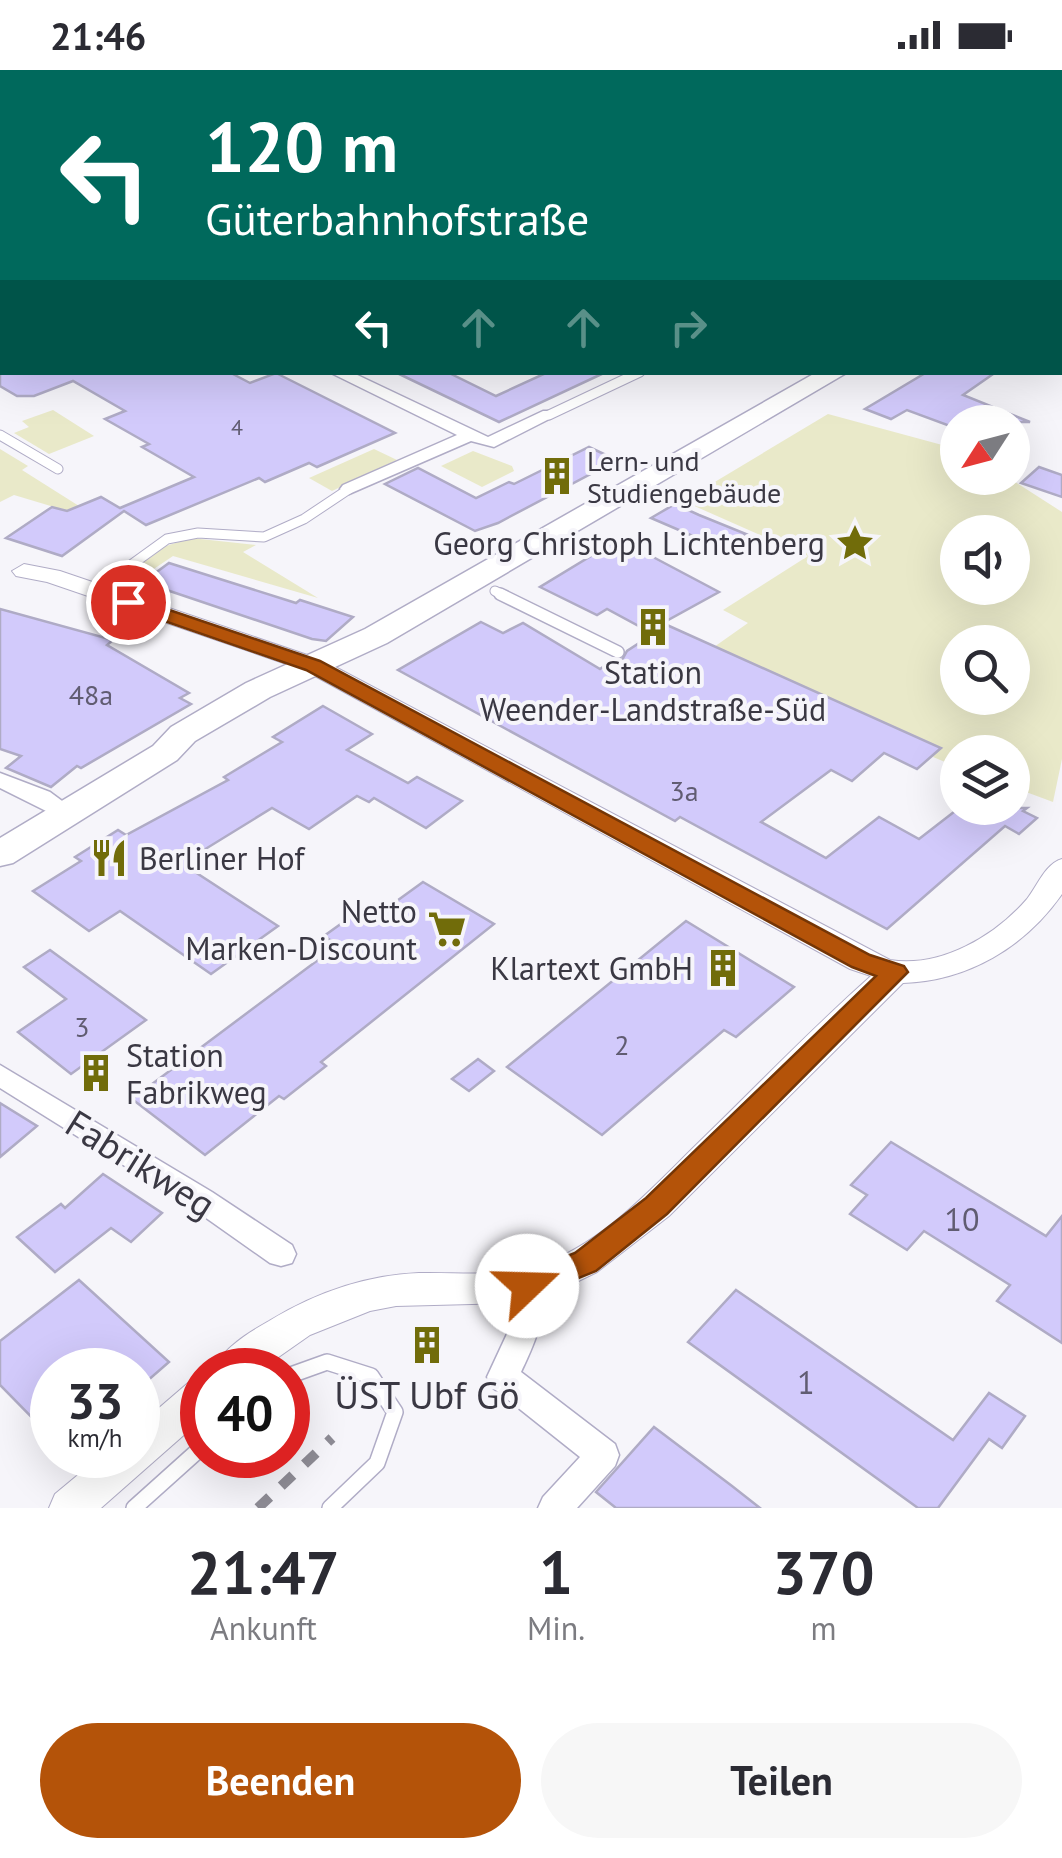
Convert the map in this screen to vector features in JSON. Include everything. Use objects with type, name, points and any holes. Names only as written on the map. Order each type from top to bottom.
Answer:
[{"type":"main road","points":[[0,854],[165,753],[202,746],[287,696],[317,670],[831,375]]},
{"type":"main road","points":[[317,670],[398,648],[862,375]]},
{"type":"street","points":[[344,375],[488,443],[550,415]]},
{"type":"street","points":[[349,489],[470,435]]},
{"type":"street","points":[[12,567],[80,594],[317,670]]},
{"type":"street","points":[[12,567],[95,591],[317,670],[861,961],[895,972],[932,971],[981,952],[1030,911],[1062,870]]},
{"type":"street","points":[[0,780],[42,797],[66,812]]},
{"type":"street","points":[[261,1348],[280,1334],[350,1300],[420,1288],[490,1291],[527,1286],[586,1262],[656,1206],[895,972]]},
{"type":"street","name":"Fabrikweg","points":[[0,1074],[202,1200],[280,1254]]},
{"type":"street","points":[[527,1286],[522,1334],[503,1377],[603,1455],[555,1508]]},
{"type":"street","points":[[160,1431],[180,1414]]},
{"type":"street","points":[[70,1508],[105,1478]]},
{"type":"lane","points":[[550,415],[634,375]]},
{"type":"lane","points":[[0,435],[58,469]]},
{"type":"lane","points":[[95,591],[155,546],[177,536],[204,532],[258,538],[337,502],[349,489]]},
{"type":"lane","points":[[495,590],[618,652]]},
{"type":"lane","points":[[310,1368],[327,1362],[371,1376],[395,1412],[377,1463],[330,1508]]},
{"type":"lane","points":[[134,1508],[180,1467]]},
{"type":"green space","points":[[53,410],[94,436],[49,454],[14,433],[29,427],[22,421]]},
{"type":"green space","points":[[828,414],[940,444],[940,495],[1030,495],[1030,491],[1062,512],[1062,759],[1053,802],[1030,793],[1030,735],[940,735],[940,747],[714,647],[748,623],[723,610],[808,556],[683,501]]},
{"type":"green space","points":[[0,449],[28,466],[22,470],[79,506],[53,518],[54,507],[14,495],[0,502]]},
{"type":"green space","points":[[374,449],[397,460],[332,491],[309,478]]},
{"type":"green space","points":[[473,451],[512,466],[514,471],[482,487],[441,466]]},
{"type":"green space","points":[[191,538],[256,545],[243,552],[318,598],[173,556],[136,581],[124,577],[166,546]]},
{"type":"building","points":[[0,375],[235,375],[250,383],[280,375],[395,433],[317,467],[309,463],[265,482],[259,478],[146,525],[124,511],[62,556],[6,538],[52,507],[67,511],[101,497],[120,508],[194,477],[142,447],[149,444],[105,419],[125,411],[73,381],[34,396],[17,396],[0,386]]},
{"type":"building","points":[[401,375],[453,375],[496,396],[542,375],[600,375],[499,422]]},
{"type":"building","points":[[922,375],[992,375],[963,395],[988,405],[940,405],[940,422],[907,410],[891,419],[865,409]]},
{"type":"building","name":"Lern- und Studiengebäude","points":[[589,447],[617,460],[498,523],[475,531],[385,484],[418,468],[476,498]]},
{"type":"building","points":[[1039,467],[1062,475],[1062,497],[1030,486],[1030,475]]},
{"type":"building","points":[[675,504],[746,534],[723,549],[651,518]]},
{"type":"building","points":[[619,539],[719,592],[648,631],[607,609],[597,615],[540,587]]},
{"type":"building","points":[[169,563],[353,617],[326,641],[312,639],[143,582]]},
{"type":"building","points":[[0,609],[113,640],[107,645],[189,693],[180,698],[191,704],[81,768],[77,766],[51,787],[6,768],[21,756],[0,749]]},
{"type":"building","points":[[481,622],[503,633],[523,623],[600,669],[613,660],[622,660],[627,651],[667,625],[940,748],[917,769],[884,753],[852,781],[831,770],[761,822],[826,858],[879,817],[919,839],[940,823],[1029,825],[1019,834],[1005,826],[887,929],[680,817],[675,821],[398,670]]},
{"type":"building","points":[[323,706],[372,734],[347,750],[408,783],[417,777],[462,801],[426,828],[374,798],[369,802],[357,796],[309,829],[272,808],[194,856],[203,863],[192,870],[278,926],[211,974],[120,911],[89,931],[33,891],[81,861],[75,857],[118,830],[126,835],[228,780],[224,777],[282,742],[273,737]]},
{"type":"building","points":[[423,882],[494,924],[321,1062],[326,1066],[284,1099],[279,1096],[205,1155],[132,1099],[338,945],[324,936],[363,908],[376,916]]},
{"type":"building","points":[[686,921],[794,987],[736,1037],[724,1030],[602,1135],[507,1067]]},
{"type":"building","points":[[50,950],[146,1020],[71,1074],[18,1032],[66,999],[24,967]]},
{"type":"building","points":[[478,1059],[494,1071],[469,1091],[452,1079]]},
{"type":"building","points":[[0,1103],[37,1126],[0,1157]]},
{"type":"building","points":[[891,1142],[1046,1236],[1062,1216],[1062,1343],[997,1301],[1010,1285],[924,1231],[907,1250],[850,1214],[867,1195],[851,1185]]},
{"type":"building","points":[[103,1174],[162,1213],[131,1242],[111,1228],[55,1272],[17,1237],[61,1204],[65,1208]]},
{"type":"building","points":[[79,1280],[154,1348],[30,1348],[30,1416],[0,1385],[0,1341]]},
{"type":"building","points":[[736,1290],[953,1440],[989,1393],[1025,1416],[1002,1448],[989,1439],[938,1508],[918,1508],[688,1342]]},
{"type":"building","points":[[160,1354],[169,1362],[160,1370]]},
{"type":"building","points":[[654,1427],[760,1508],[616,1508],[596,1492]]},
{"type":"railway","points":[[258,1508],[332,1438]]},
{"type":"place","name":"Lern- und Studiengebäude","points":[[557,476]]},
{"type":"place","name":"Georg Christoph Lichtenberg","points":[[855,543]]},
{"type":"place","name":"Station Weender-Landstraße-Süd","points":[[653,627]]},
{"type":"place","name":"Berliner Hof","points":[[109,858]]},
{"type":"place","name":"Netto Marken-Discount","points":[[447,929]]},
{"type":"place","name":"Klartext GmbH","points":[[723,968]]},
{"type":"place","name":"Station Fabrikweg","points":[[96,1073]]},
{"type":"place","name":"ÜST Ubf Gö","points":[[427,1345]]},
{"type":"route","points":[[128,602],[313,665],[861,961],[895,972],[656,1206],[586,1262],[527,1286]]}]
